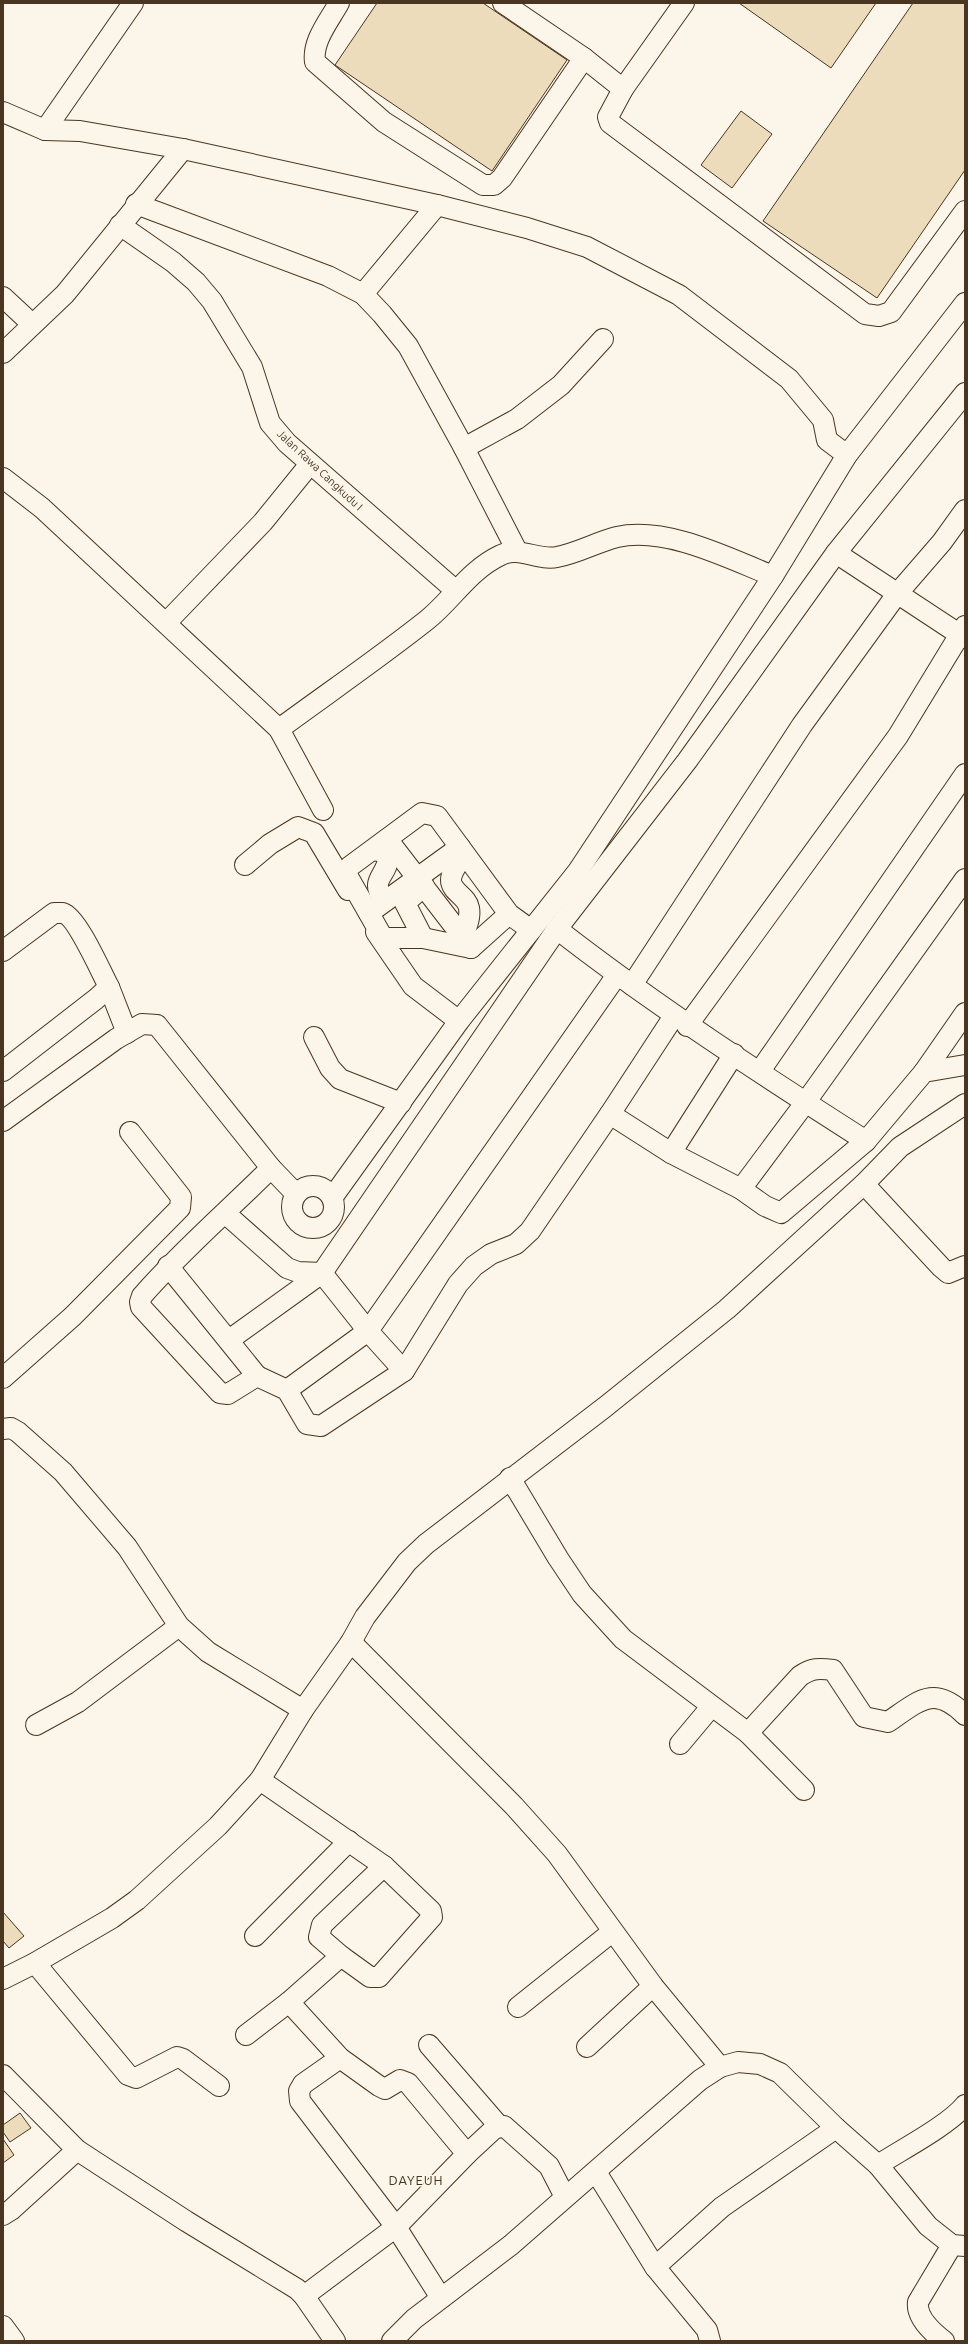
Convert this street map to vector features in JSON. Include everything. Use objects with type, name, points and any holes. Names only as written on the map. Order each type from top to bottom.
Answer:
[{"type":"street","points":[[45,130],[133,3]]},
{"type":"street","points":[[339,3],[313,51],[315,62],[384,122],[483,185],[494,184],[502,178],[584,58]]},
{"type":"street","points":[[503,3],[584,58],[623,89]]},
{"type":"street","points":[[684,3],[623,89],[608,117],[610,123],[865,314],[878,316],[891,312],[965,211]]},
{"type":"street","points":[[3,112],[45,130],[80,132],[183,149],[437,205],[527,228],[587,247],[679,295],[789,379],[823,420],[827,440],[847,455]]},
{"type":"street","points":[[3,353],[65,294],[136,204],[183,149]]},
{"type":"street","points":[[136,204],[328,276],[363,294],[382,314],[408,346],[464,448],[517,551]]},
{"type":"street","points":[[363,294],[437,205]]},
{"type":"street","name":"Jalan Rawa Cangkudu I","points":[[120,225],[190,277],[212,301],[252,367],[270,423],[287,443],[455,590]]},
{"type":"street","points":[[3,297],[32,324]]},
{"type":"street","points":[[332,1198],[459,1021],[578,871],[773,576],[847,455],[958,327],[965,303]]},
{"type":"street","points":[[464,448],[517,418],[561,385],[604,338]]},
{"type":"street","points":[[229,1340],[322,1273],[557,929],[687,761],[836,553],[965,393]]},
{"type":"street","points":[[166,623],[263,522],[310,464]]},
{"type":"street","points":[[3,478],[42,508],[279,730],[323,810]]},
{"type":"street","points":[[287,1390],[368,1332],[624,980],[802,725],[897,594],[942,542],[965,510]]},
{"type":"street","points":[[279,730],[428,619],[472,573],[502,554],[517,551],[535,557],[556,558],[617,537],[639,534],[672,539],[716,553],[773,576]]},
{"type":"street","points":[[168,1266],[257,1376],[287,1390],[307,1424],[321,1426],[404,1370],[458,1284],[474,1266],[490,1254],[516,1244],[530,1232],[610,1114],[898,736],[963,633],[897,594],[836,553]]},
{"type":"street","points":[[760,1071],[965,774]]},
{"type":"street","points":[[509,914],[467,942],[423,938],[383,938],[347,875],[347,871],[349,867],[381,845],[422,813],[429,813],[437,816],[509,914],[531,930]]},
{"type":"street","points":[[245,865],[270,844],[298,827],[314,833],[333,866],[407,978],[419,992],[459,1021]]},
{"type":"street","points":[[381,845],[422,881],[467,942]]},
{"type":"street","points":[[381,845],[383,852],[388,856],[388,861],[379,880],[378,889],[385,901]]},
{"type":"street","points":[[372,919],[385,901],[422,881],[462,851]]},
{"type":"street","points":[[462,851],[450,880],[453,888],[464,899],[469,908],[467,942]]},
{"type":"street","points":[[741,1189],[806,1103],[965,879]]},
{"type":"street","points":[[372,919],[405,904],[422,881]]},
{"type":"street","points":[[405,904],[423,938]]},
{"type":"street","points":[[3,951],[54,913],[64,914],[72,920],[89,947],[109,987],[127,1033]]},
{"type":"street","points":[[557,929],[680,1021],[734,1054],[806,1103],[866,1141]]},
{"type":"street","points":[[3,1071],[96,999],[109,987]]},
{"type":"street","points":[[610,1114],[672,1153],[741,1189],[771,1210],[781,1213],[866,1141],[924,1072],[965,1013]]},
{"type":"street","points":[[3,1122],[127,1033],[142,1024],[157,1025],[271,1168],[296,1194]]},
{"type":"street","points":[[314,1037],[330,1068],[340,1078],[401,1103]]},
{"type":"street","points":[[672,1153],[734,1054]]},
{"type":"street","points":[[924,1072],[965,1065]]},
{"type":"street","points":[[3,1979],[35,1963],[112,1918],[137,1900],[218,1826],[260,1780],[303,1710],[351,1642],[365,1618],[407,1562],[426,1544],[604,1407],[727,1309],[864,1184],[900,1147],[965,1104]]},
{"type":"street","points":[[3,1378],[73,1316],[180,1208],[181,1197],[130,1132]]},
{"type":"street","points":[[257,1376],[228,1394],[220,1393],[141,1307],[140,1302],[142,1296],[168,1266],[226,1214],[271,1168]]},
{"type":"street","points":[[864,1184],[948,1273],[965,1266]]},
{"type":"street","points":[[315,1186],[322,1188],[332,1198],[334,1204],[332,1217],[323,1226],[310,1228],[298,1223],[294,1218],[291,1206],[296,1194],[301,1189],[315,1186]]},
{"type":"street","points":[[226,1214],[287,1268],[298,1272],[322,1273],[368,1332],[404,1370]]},
{"type":"street","points":[[3,1429],[11,1428],[18,1432],[63,1472],[127,1547],[179,1626],[208,1652],[303,1710]]},
{"type":"street","points":[[510,1478],[558,1558],[582,1594],[623,1639],[711,1707],[748,1733],[804,1790]]},
{"type":"street","points":[[36,1724],[78,1702],[179,1626]]},
{"type":"street","points":[[351,1642],[514,1806],[558,1854],[612,1932],[653,1986],[720,2067]]},
{"type":"street","points":[[748,1733],[800,1676],[809,1670],[818,1668],[833,1670],[864,1717],[871,1720],[888,1722],[918,1702],[931,1697],[942,1698],[954,1704],[965,1715]]},
{"type":"street","points":[[680,1744],[711,1707]]},
{"type":"street","points":[[260,1780],[384,1866],[431,1911],[432,1917],[379,1977],[370,1977],[341,1956],[319,1937],[319,1931],[322,1925],[384,1866]]},
{"type":"street","points":[[255,1936],[349,1841]]},
{"type":"street","points":[[518,2007],[612,1932]]},
{"type":"street","points":[[246,2035],[289,2002],[341,1956]]},
{"type":"street","points":[[35,1963],[128,2075],[136,2078],[177,2057],[183,2058],[219,2086]]},
{"type":"street","points":[[587,2047],[653,1986]]},
{"type":"street","points":[[289,2002],[340,2058],[385,2089],[400,2080],[404,2081],[467,2154]]},
{"type":"street","points":[[429,2045],[499,2126],[504,2126],[509,2129],[549,2166],[565,2197]]},
{"type":"street","points":[[340,2058],[303,2084],[299,2091],[300,2101],[396,2227],[441,2298]]},
{"type":"street","points":[[392,2341],[414,2319],[511,2245],[700,2080],[720,2067],[738,2062],[760,2064],[780,2073],[836,2128],[878,2165],[928,2226],[959,2245],[918,2302],[917,2308],[919,2316],[941,2340]]},
{"type":"street","points":[[3,2075],[76,2150],[186,2222],[288,2282],[304,2296],[335,2341]]},
{"type":"street","points":[[878,2165],[960,2112],[965,2105]]},
{"type":"street","points":[[304,2296],[396,2227],[467,2154],[499,2126]]},
{"type":"street","points":[[655,2267],[722,2207],[836,2128]]},
{"type":"street","points":[[3,2215],[11,2210],[76,2150]]},
{"type":"street","points":[[596,2172],[655,2267],[703,2325],[710,2336],[710,2341]]},
{"type":"street","points":[[3,2326],[14,2341]]},
{"type":"building","points":[[377,3],[483,3],[567,60],[492,171],[335,65]]},
{"type":"building","points":[[739,3],[876,3],[831,68]]},
{"type":"building","points":[[913,3],[965,3],[965,170],[877,298],[763,221]]},
{"type":"building","points":[[741,111],[772,134],[732,188],[701,165]]},
{"type":"building","points":[[3,1912],[24,1936],[9,1948],[3,1941]]},
{"type":"building","points":[[20,2113],[31,2128],[10,2142],[3,2132],[3,2125]]},
{"type":"building","points":[[3,2139],[14,2155],[3,2163]]},
{"type":"district","name":"DAYEUH","points":[[416,2180]]}]
